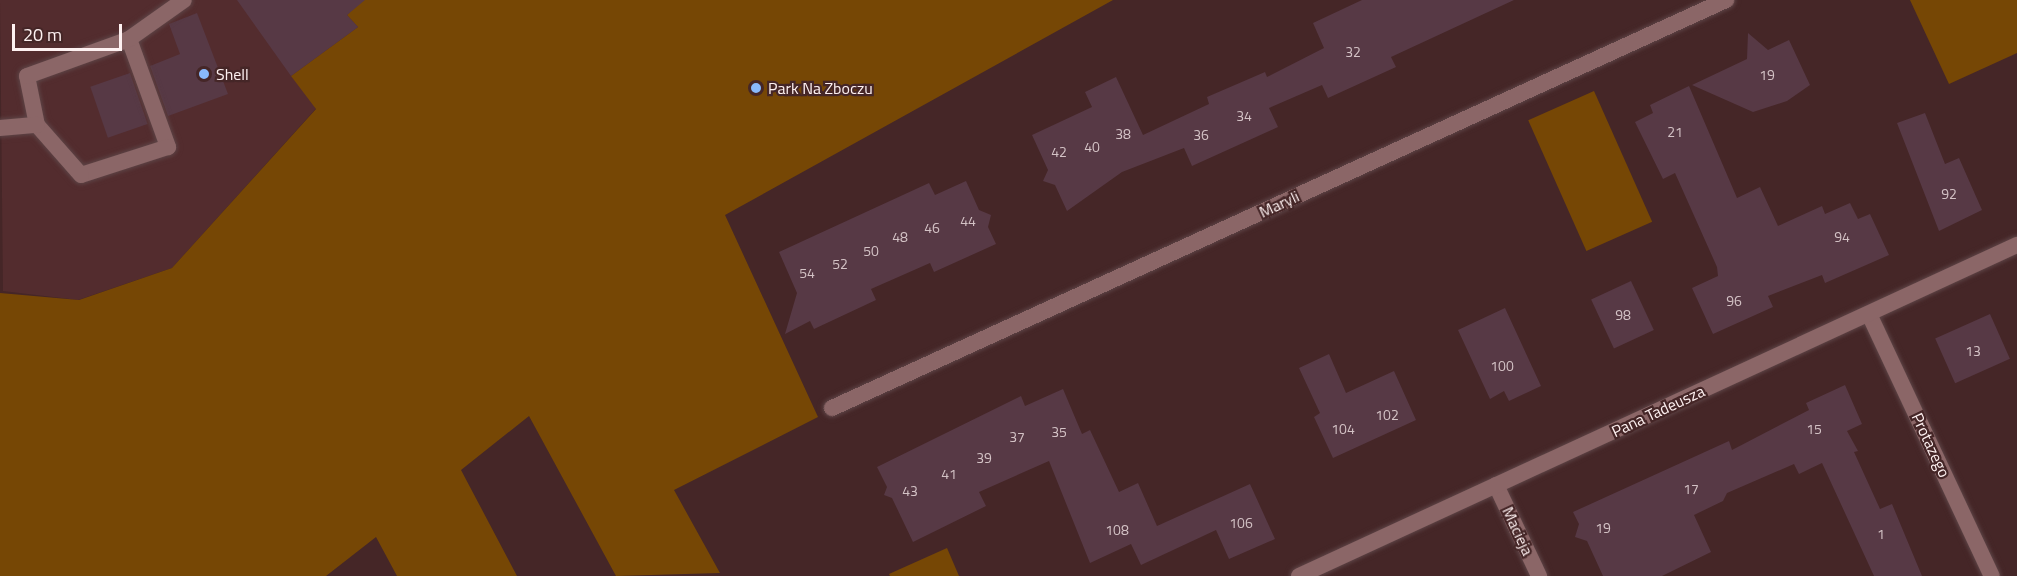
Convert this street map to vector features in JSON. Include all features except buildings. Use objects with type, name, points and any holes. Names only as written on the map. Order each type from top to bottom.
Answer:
[{"type":"street","points":[[129,39],[168,147],[81,175],[37,125],[27,76],[129,39],[184,0]]},
{"type":"street","name":"Maryli","points":[[832,408],[1726,0]]},
{"type":"street","points":[[0,128],[37,125]]},
{"type":"street","name":"Pana Tadeusza","points":[[1299,576],[2017,245]]},
{"type":"street","name":"Protazego","points":[[1869,314],[1992,576]]},
{"type":"street","name":"Macieja","points":[[1496,485],[1539,576]]},
{"type":"shaded area","points":[[0,0],[436,0],[320,104],[172,268],[78,300],[3,291]]},
{"type":"shaded area","points":[[363,0],[1113,0],[725,215],[818,417],[674,490],[720,573],[616,576],[529,416],[461,470],[517,576],[397,576],[376,537],[326,576],[0,576],[0,293],[79,300],[172,268],[316,109],[291,76],[358,27],[347,15]]},
{"type":"shaded area","points":[[1910,0],[2017,0],[2017,53],[1949,84]]},
{"type":"shaded area","points":[[1594,91],[1652,222],[1586,251],[1528,120]]},
{"type":"shaded area","points":[[947,548],[959,576],[890,576],[889,574]]},
{"type":"place","name":"Shell","points":[[204,74]]},
{"type":"place","name":"Park Na Zboczu","points":[[756,88]]}]
